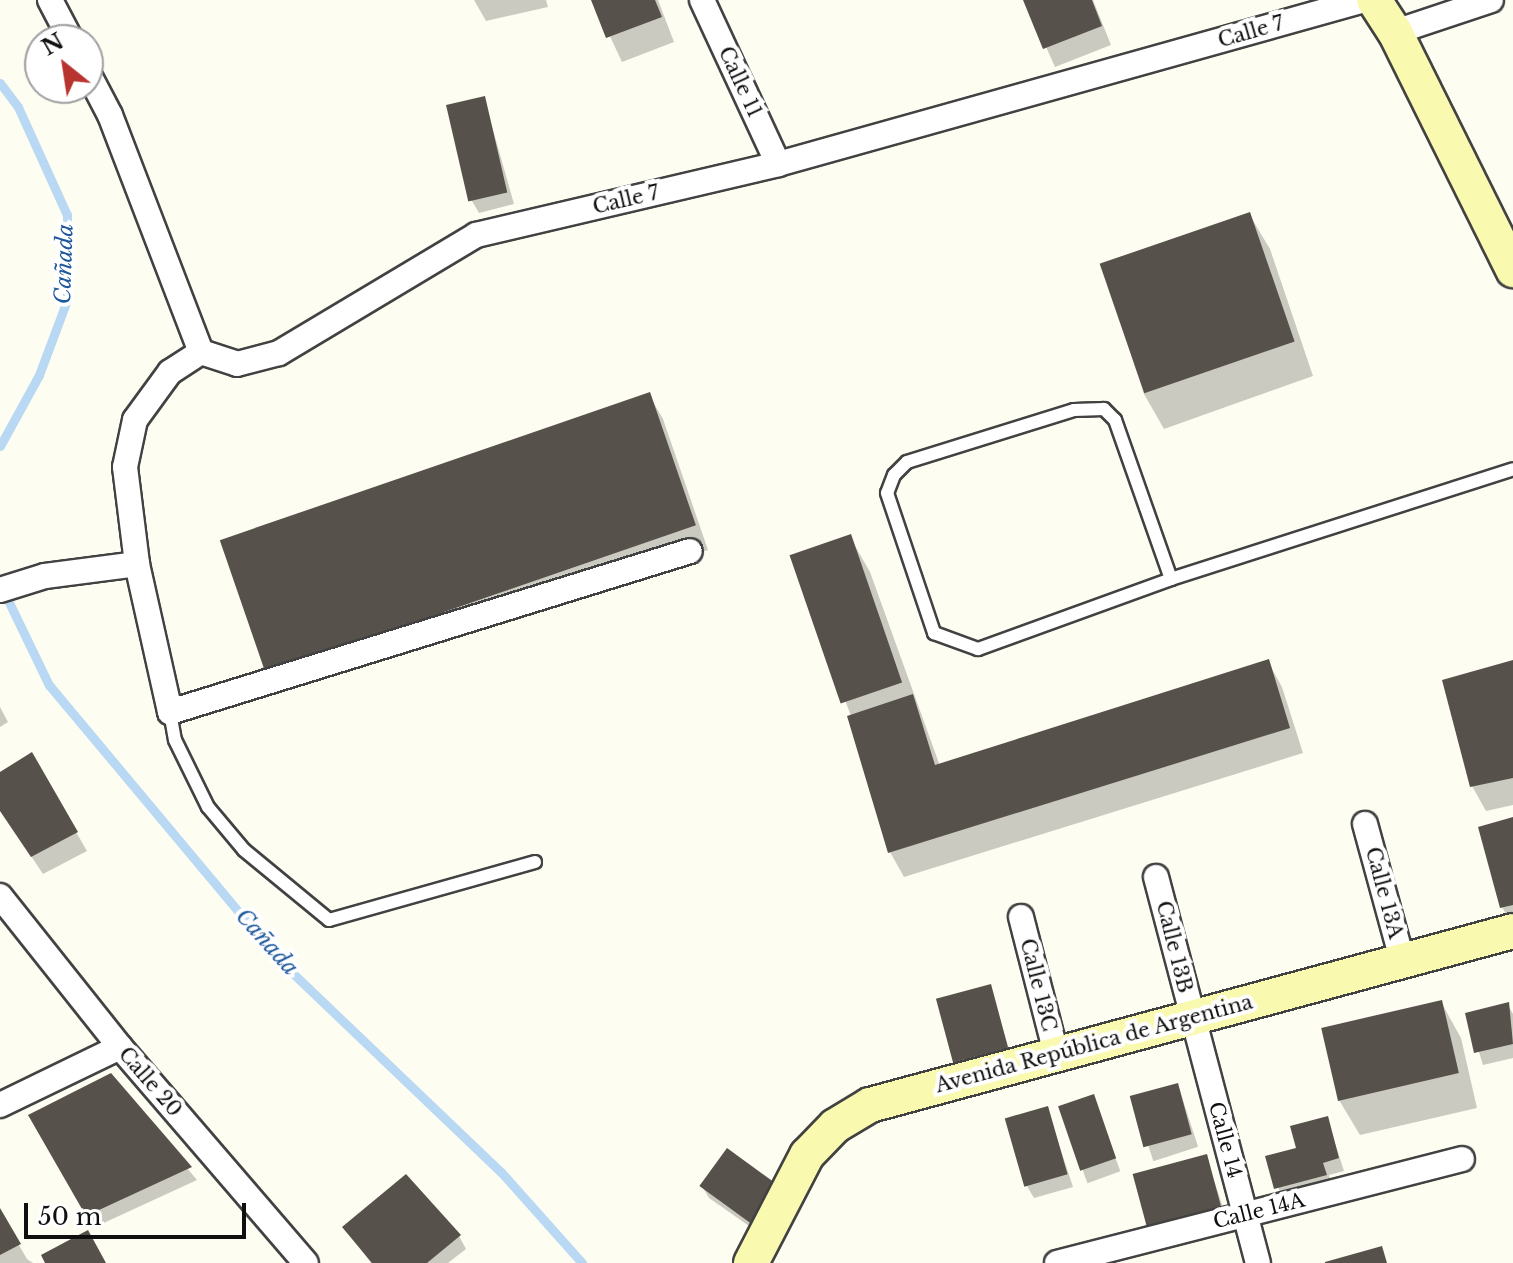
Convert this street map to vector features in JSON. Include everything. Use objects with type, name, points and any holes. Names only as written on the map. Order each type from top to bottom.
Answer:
[{"type":"main road","points":[[1374,0],[1395,32],[1513,270]]},
{"type":"main road","name":"Avenida República de Argentina","points":[[758,1258],[807,1155],[835,1126],[870,1105],[1513,931]]},
{"type":"street","points":[[50,0],[63,24]]},
{"type":"street","name":"Calle 11","points":[[702,0],[778,164]]},
{"type":"street","name":"Calle 7","points":[[201,352],[237,364],[279,353],[476,235],[778,164],[1364,0]]},
{"type":"street","points":[[1395,32],[1491,0]]},
{"type":"street","points":[[104,104],[201,352],[170,372],[135,420],[125,467],[137,564],[170,712],[690,551]]},
{"type":"street","points":[[0,590],[45,576],[137,564]]},
{"type":"street","name":"Calle 13A","points":[[1365,824],[1403,963]]},
{"type":"street","name":"Calle 13B","points":[[1156,877],[1192,1017]]},
{"type":"street","name":"Calle 20","points":[[0,896],[120,1047],[306,1263]]},
{"type":"street","name":"Calle 13C","points":[[1021,917],[1056,1053]]},
{"type":"street","name":"Calle 14","points":[[1192,1017],[1258,1263]]},
{"type":"street","points":[[0,1105],[120,1047]]},
{"type":"street","name":"Calle 14A","points":[[1057,1263],[1462,1159]]},
{"type":"lane","points":[[1171,579],[1115,420],[1104,409],[1074,410],[907,462],[894,475],[887,493],[934,633],[953,644],[978,649],[1171,579],[1513,469]]},
{"type":"lane","points":[[170,712],[175,740],[208,807],[244,850],[329,920],[535,862]]},
{"type":"building","points":[[591,0],[655,0],[662,17],[606,38]]},
{"type":"building","points":[[1023,0],[1092,0],[1102,26],[1043,49]]},
{"type":"building","points":[[485,96],[507,192],[468,201],[446,105]]},
{"type":"building","points":[[1250,212],[1295,342],[1144,393],[1100,264]]},
{"type":"building","points":[[650,392],[696,525],[266,673],[220,540]]},
{"type":"building","points":[[851,534],[902,682],[841,704],[790,555]]},
{"type":"building","points":[[1269,659],[1290,728],[888,853],[847,716],[913,694],[935,765]]},
{"type":"building","points":[[1513,660],[1513,778],[1470,787],[1442,680]]},
{"type":"building","points":[[32,752],[78,832],[31,857],[0,811],[0,772]]},
{"type":"building","points":[[1513,817],[1513,905],[1500,908],[1478,827]]},
{"type":"building","points":[[991,984],[1008,1048],[953,1063],[936,999]]},
{"type":"building","points":[[1442,1000],[1459,1073],[1338,1101],[1321,1028]]},
{"type":"building","points":[[1509,1002],[1513,1044],[1474,1053],[1465,1013]]},
{"type":"building","points":[[111,1073],[192,1167],[86,1216],[28,1115]]},
{"type":"building","points":[[1178,1083],[1192,1134],[1143,1147],[1130,1096]]},
{"type":"building","points":[[1094,1094],[1116,1158],[1080,1171],[1058,1106]]},
{"type":"building","points":[[1048,1106],[1068,1174],[1024,1187],[1005,1118]]},
{"type":"building","points":[[1328,1116],[1339,1158],[1323,1163],[1327,1175],[1274,1189],[1265,1156],[1296,1148],[1290,1126]]},
{"type":"building","points":[[727,1148],[778,1185],[750,1223],[699,1186]]},
{"type":"building","points":[[1207,1154],[1221,1207],[1147,1227],[1133,1174]]},
{"type":"building","points":[[406,1174],[461,1235],[427,1263],[372,1263],[342,1227]]},
{"type":"building","points":[[0,1208],[21,1244],[0,1255]]},
{"type":"building","points":[[88,1230],[106,1263],[45,1263],[41,1255]]},
{"type":"building","points":[[1382,1246],[1387,1263],[1325,1263],[1325,1262]]},
{"type":"waterway","name":"Cañada","points":[[0,83],[18,107],[67,215],[67,300],[39,375],[0,446]]},
{"type":"waterway","name":"Cañada","points":[[3,590],[49,685],[281,962],[501,1172],[582,1263]]}]
